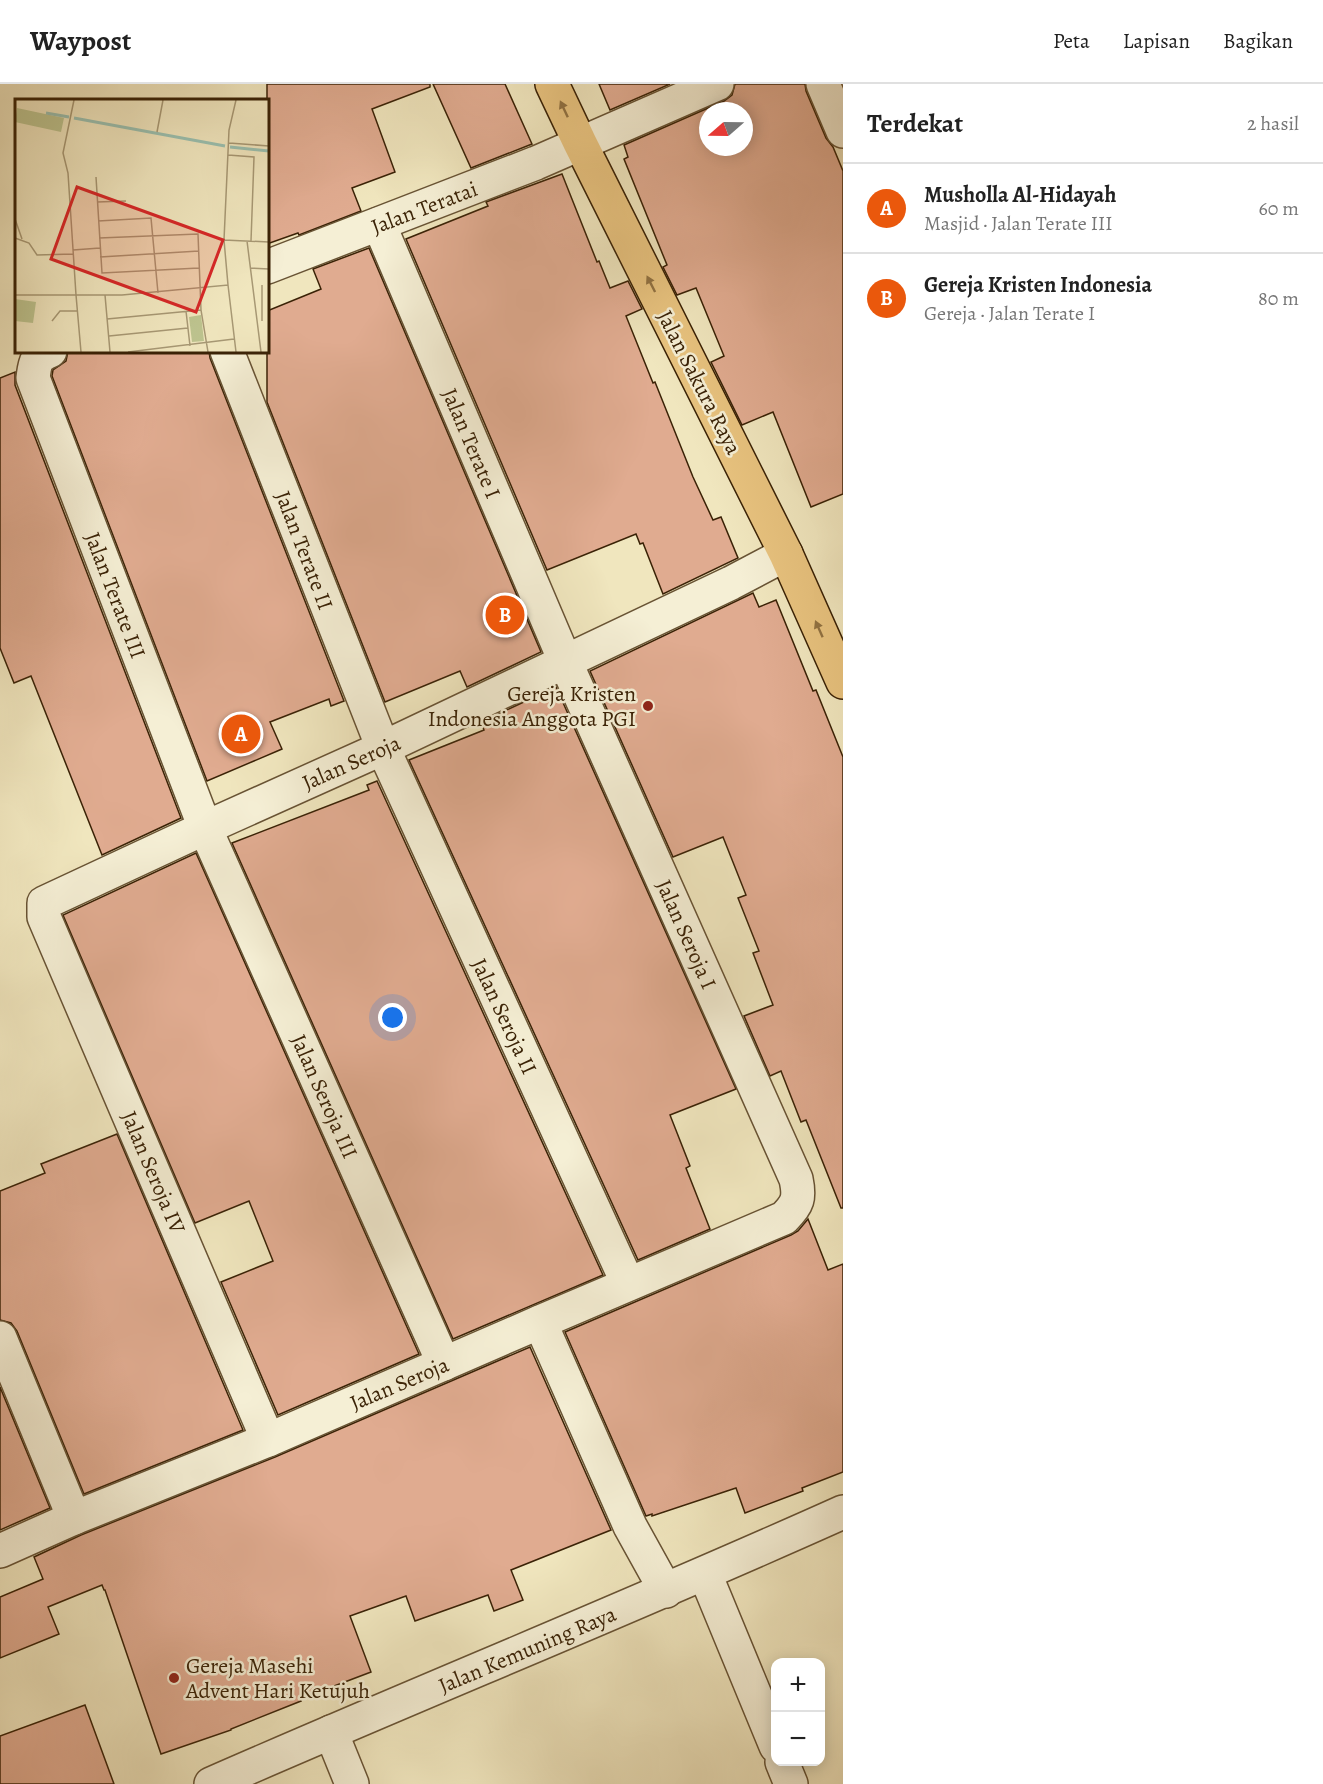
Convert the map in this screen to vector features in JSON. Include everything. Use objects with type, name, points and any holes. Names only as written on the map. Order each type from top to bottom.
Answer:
[{"type":"main road","name":"Jalan Sakura Raya","points":[[552,84],[786,554],[843,682]]},
{"type":"street","name":"Jalan Teratai","points":[[268,267],[536,163],[717,84]]},
{"type":"street","points":[[823,84],[843,131]]},
{"type":"street","name":"Jalan Terate I","points":[[379,224],[565,662]]},
{"type":"street","name":"Jalan Terate II","points":[[227,352],[383,748]]},
{"type":"street","name":"Jalan Terate III","points":[[43,357],[33,378],[205,828]]},
{"type":"street","name":"Jalan Seroja","points":[[44,903],[383,748],[731,583],[786,554]]},
{"type":"street","name":"Jalan Seroja I","points":[[565,662],[796,1179],[799,1194],[794,1208]]},
{"type":"street","name":"Jalan Seroja II","points":[[383,748],[628,1284]]},
{"type":"street","name":"Jalan Seroja III","points":[[205,828],[444,1364]]},
{"type":"street","name":"Jalan Seroja IV","points":[[44,903],[44,916],[268,1440]]},
{"type":"street","name":"Jalan Seroja","points":[[0,1551],[74,1518],[268,1440],[784,1218],[794,1208]]},
{"type":"street","points":[[540,1322],[630,1526],[666,1591]]},
{"type":"street","points":[[0,1338],[74,1518]]},
{"type":"street","name":"Jalan Kemuning Raya","points":[[211,1784],[666,1591],[843,1512]]},
{"type":"street","points":[[705,1574],[771,1734]]},
{"type":"street","points":[[330,1732],[352,1784]]},
{"type":"street","points":[[784,1766],[790,1784]]},
{"type":"building","points":[[267,84],[430,84],[430,87],[372,109],[395,172],[352,188],[361,211],[299,235],[298,233],[268,244]]},
{"type":"building","points":[[433,84],[505,84],[532,144],[471,168]]},
{"type":"building","points":[[599,84],[670,84],[610,110]]},
{"type":"building","points":[[735,84],[805,84],[826,138],[833,147],[843,171],[843,494],[811,507],[773,412],[742,425],[711,362],[724,356],[696,288],[677,295],[663,267],[667,265],[624,159],[628,157],[624,145],[699,112],[699,156],[753,156],[753,102],[722,102],[732,95]]},
{"type":"building","points":[[562,174],[597,262],[599,261],[610,288],[628,281],[642,309],[626,316],[693,477],[713,520],[721,517],[738,558],[663,594],[643,543],[640,544],[636,534],[547,570],[406,239],[488,206],[486,202]]},
{"type":"building","points":[[369,248],[541,652],[467,687],[460,671],[385,702],[267,402],[268,311],[321,289],[313,269]]},
{"type":"building","points":[[68,352],[209,352],[344,701],[331,706],[329,699],[270,722],[282,749],[207,781],[52,376],[53,370],[66,361]]},
{"type":"building","points":[[15,372],[15,385],[181,818],[102,855],[31,676],[14,683],[0,648],[0,378]]},
{"type":"building","points":[[753,593],[759,607],[776,600],[843,757],[843,1208],[841,1208],[806,1120],[801,1122],[781,1071],[770,1076],[744,1016],[773,1005],[753,953],[759,951],[738,898],[746,895],[723,837],[673,857],[590,671]]},
{"type":"building","points":[[556,687],[736,1089],[670,1115],[690,1166],[686,1168],[710,1229],[638,1260],[409,760],[484,730],[481,722]]},
{"type":"building","points":[[377,781],[603,1275],[453,1339],[232,843],[369,790],[367,785]]},
{"type":"building","points":[[196,853],[419,1354],[278,1415],[221,1282],[273,1261],[249,1201],[195,1223],[63,915]]},
{"type":"building","points":[[117,1134],[243,1430],[84,1494],[17,1331],[11,1323],[0,1320],[0,1191],[45,1173],[41,1164]]},
{"type":"building","points":[[808,1219],[828,1270],[843,1264],[843,1472],[802,1488],[803,1491],[745,1513],[736,1488],[646,1516],[565,1332],[791,1235],[798,1231]]},
{"type":"building","points":[[530,1347],[611,1530],[511,1570],[523,1600],[494,1611],[488,1595],[415,1621],[406,1596],[350,1616],[371,1672],[300,1699],[301,1701],[231,1730],[161,1754],[102,1585],[48,1607],[59,1634],[0,1658],[0,1597],[43,1579],[34,1557],[81,1535],[275,1457]]},
{"type":"building","points":[[0,1387],[50,1508],[0,1530]]},
{"type":"building","points":[[85,1705],[114,1784],[0,1784],[0,1736]]},
{"type":"place","name":"Gereja Kristen Indonesia","points":[[505,615]]},
{"type":"place","name":"Gereja Kristen Indonesia Anggota PGI","points":[[648,706]]},
{"type":"place","name":"Musholla Al-Hidayah","points":[[241,734]]},
{"type":"place","name":"Gereja Masehi Advent Hari Ketujuh","points":[[174,1678]]}]
